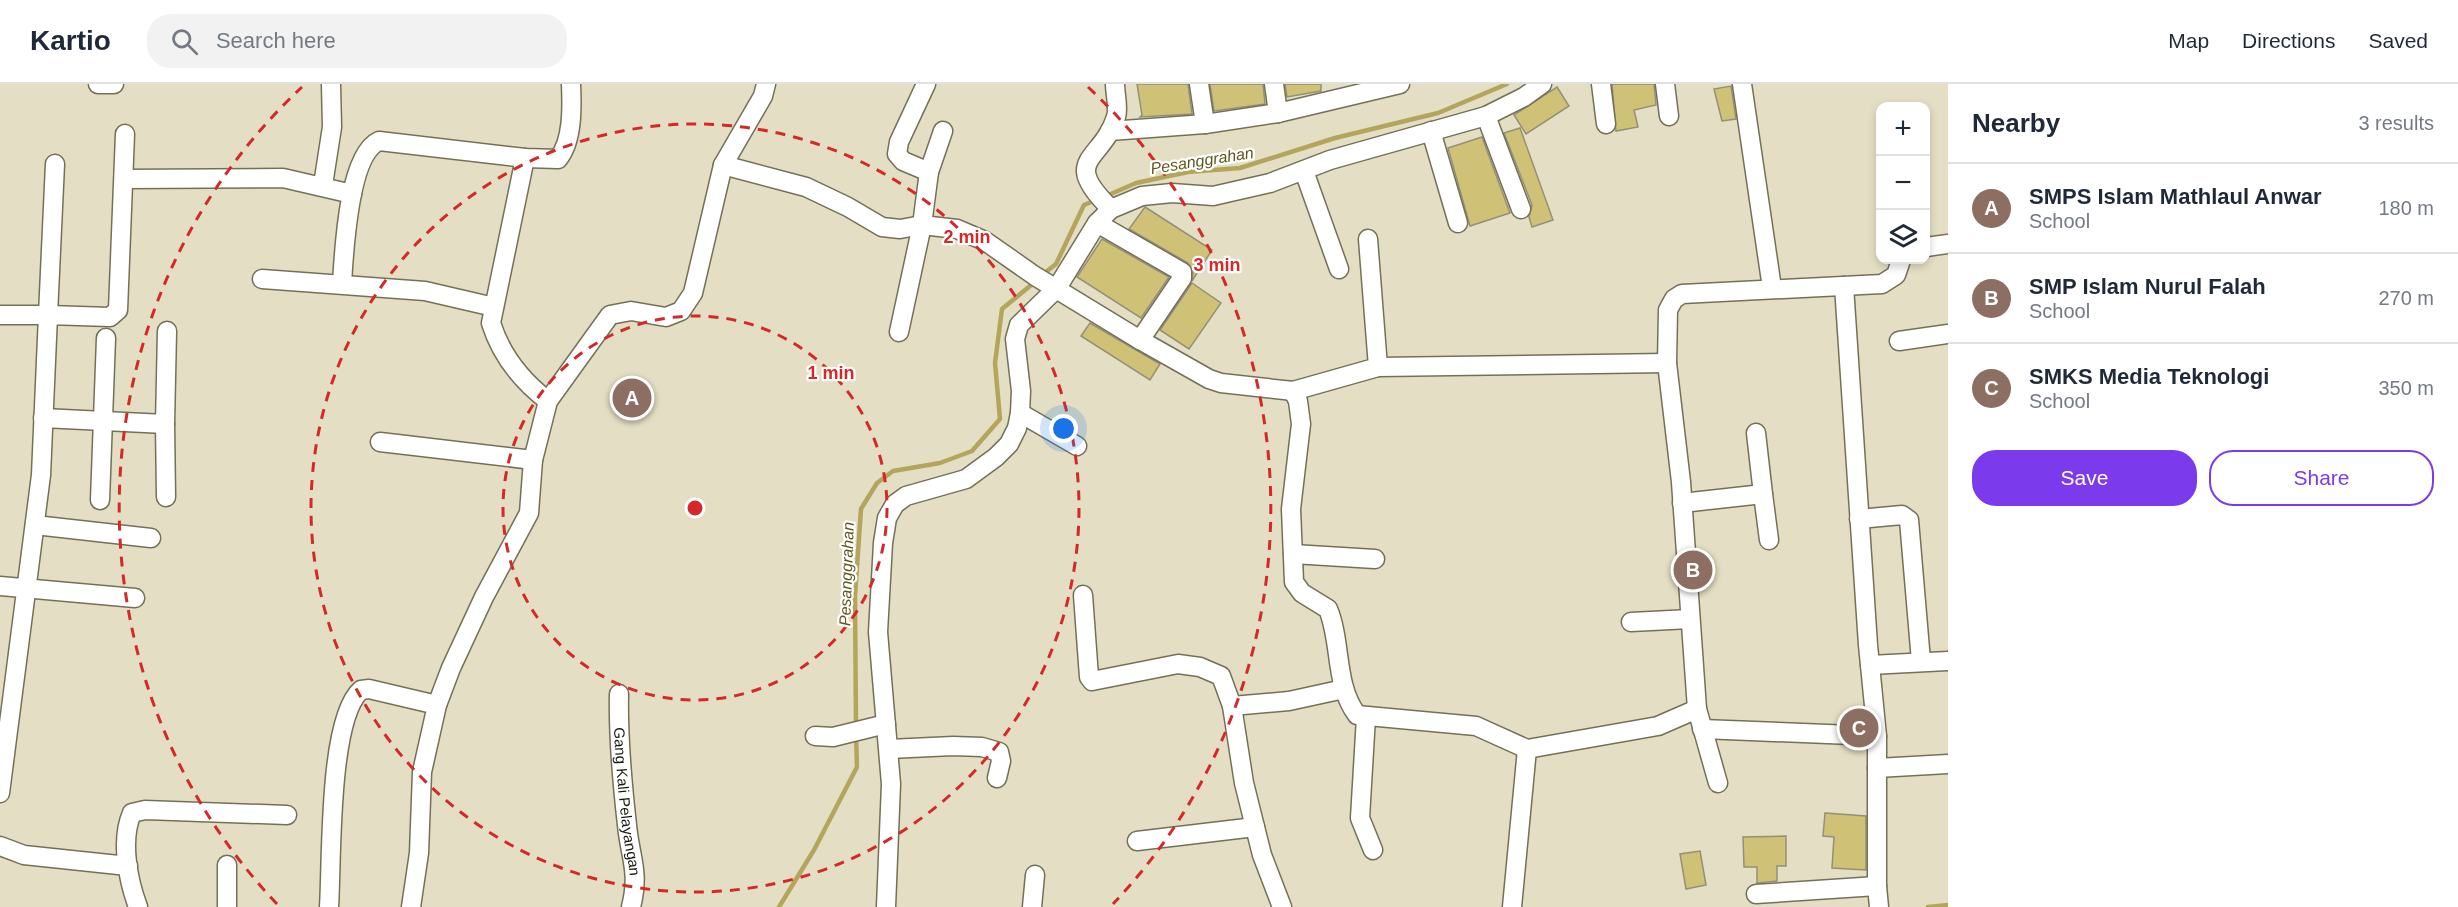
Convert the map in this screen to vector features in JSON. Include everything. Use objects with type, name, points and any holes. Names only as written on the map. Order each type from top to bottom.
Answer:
[{"type":"street","points":[[98,84],[114,84]]},
{"type":"street","points":[[323,185],[332,127],[331,84]]},
{"type":"street","points":[[342,283],[343,246],[352,194],[367,150],[378,141],[525,158],[558,159],[563,152],[572,104],[571,84]]},
{"type":"street","points":[[411,907],[419,853],[422,772],[437,705],[451,668],[484,597],[530,513],[533,460],[548,401],[610,315],[631,311],[666,317],[681,311],[693,292],[723,165],[764,96],[766,84]]},
{"type":"street","points":[[926,84],[899,142],[897,154],[903,161],[929,172]]},
{"type":"street","points":[[1107,206],[1089,183],[1085,170],[1091,154],[1110,131],[1117,115],[1115,84]]},
{"type":"street","points":[[1199,84],[1205,124]]},
{"type":"street","points":[[1274,84],[1278,114]]},
{"type":"street","points":[[1110,131],[1205,124],[1278,114],[1400,84]]},
{"type":"street","points":[[886,907],[891,784],[889,749],[880,725],[878,632],[883,543],[887,518],[895,504],[906,496],[966,478],[996,457],[1009,444],[1017,428],[1020,413],[1021,391],[1015,339],[1019,325],[1047,283],[1097,223],[1107,206],[1142,196],[1172,193],[1213,196],[1270,183],[1330,160],[1486,116],[1524,97],[1542,84]]},
{"type":"street","points":[[1601,84],[1606,124]]},
{"type":"street","points":[[1665,84],[1669,116]]},
{"type":"street","points":[[1742,84],[1772,288]]},
{"type":"street","points":[[1486,116],[1521,209]]},
{"type":"street","points":[[899,332],[922,225],[929,172],[943,131]]},
{"type":"street","points":[[1431,131],[1458,223]]},
{"type":"street","points":[[0,315],[110,317],[118,310],[125,134]]},
{"type":"street","points":[[525,158],[491,323],[497,342],[528,386],[548,401]]},
{"type":"street","points":[[0,793],[41,475],[55,164]]},
{"type":"street","points":[[723,165],[813,190],[882,227],[900,230],[922,225],[957,229],[985,241],[1047,283],[1140,340],[1209,379],[1230,385],[1293,391],[1378,367],[1667,363]]},
{"type":"street","points":[[1304,171],[1339,269]]},
{"type":"street","points":[[124,179],[266,177],[323,185],[352,194]]},
{"type":"street","points":[[1097,223],[1182,272],[1182,278],[1140,340]]},
{"type":"street","points":[[1368,239],[1378,367]]},
{"type":"street","points":[[1930,246],[1948,244]]},
{"type":"street","points":[[1718,783],[1696,709],[1682,503],[1667,363],[1668,310],[1674,299],[1682,294],[1889,282],[1896,275],[1900,264]]},
{"type":"street","points":[[262,279],[342,283],[426,291],[494,307]]},
{"type":"street","points":[[1756,894],[1878,897],[1877,736],[1859,519],[1844,286]]},
{"type":"street","points":[[166,497],[167,331]]},
{"type":"street","points":[[1899,340],[1948,334]]},
{"type":"street","points":[[100,500],[106,338]]},
{"type":"street","points":[[1293,391],[1298,401],[1300,424],[1291,509],[1294,582],[1302,593],[1328,609],[1331,615],[1344,689],[1357,715],[1476,726],[1493,731],[1527,749],[1658,726],[1677,720],[1696,709]]},
{"type":"street","points":[[1020,413],[1077,446]]},
{"type":"street","points":[[43,418],[165,424]]},
{"type":"street","points":[[1756,433],[1769,540]]},
{"type":"street","points":[[380,442],[533,460]]},
{"type":"street","points":[[1682,503],[1763,494]]},
{"type":"street","points":[[1859,519],[1902,515],[1909,520],[1921,661]]},
{"type":"street","points":[[35,525],[151,538]]},
{"type":"street","points":[[1293,554],[1375,559]]},
{"type":"street","points":[[0,586],[135,598]]},
{"type":"street","points":[[1083,595],[1089,677],[1092,681],[1178,664],[1200,667],[1221,676],[1232,706],[1244,783],[1255,827],[1270,883],[1282,907]]},
{"type":"street","points":[[1631,622],[1690,620]]},
{"type":"street","points":[[1870,665],[1948,661]]},
{"type":"street","points":[[329,907],[334,783],[351,702],[361,690],[369,689],[437,705]]},
{"type":"street","points":[[1232,706],[1289,701],[1344,689]]},
{"type":"street","name":"Gang Kali Pelayangan","points":[[619,694],[618,738],[627,827],[636,867],[631,907]]},
{"type":"street","points":[[1366,717],[1360,818],[1373,850]]},
{"type":"street","points":[[815,736],[833,737],[880,725]]},
{"type":"street","points":[[1702,729],[1877,736]]},
{"type":"street","points":[[889,749],[982,747],[999,752],[1001,756],[998,778]]},
{"type":"street","points":[[1512,907],[1527,749]]},
{"type":"street","points":[[1877,768],[1948,764]]},
{"type":"street","points":[[138,907],[131,888],[129,866],[127,824],[132,813],[146,810],[287,815]]},
{"type":"street","points":[[1137,841],[1255,827]]},
{"type":"street","points":[[0,846],[24,855],[129,866]]},
{"type":"street","points":[[227,866],[227,907]]},
{"type":"street","points":[[1032,907],[1035,875]]},
{"type":"building","points":[[1137,84],[1188,84],[1192,114],[1140,117],[1142,115]]},
{"type":"building","points":[[1210,84],[1263,84],[1265,104],[1214,111]]},
{"type":"building","points":[[1285,84],[1321,84],[1321,91],[1287,97]]},
{"type":"building","points":[[1612,84],[1654,84],[1656,105],[1634,110],[1638,127],[1616,131]]},
{"type":"building","points":[[1731,86],[1736,119],[1722,121],[1714,89]]},
{"type":"building","points":[[1557,87],[1569,106],[1526,134],[1514,115]]},
{"type":"building","points":[[1520,128],[1553,220],[1532,227],[1529,217],[1532,205],[1504,133]]},
{"type":"building","points":[[1482,137],[1510,213],[1470,226],[1448,148]]},
{"type":"building","points":[[1145,207],[1212,250],[1192,281],[1193,271],[1188,263],[1129,229]]},
{"type":"building","points":[[1102,239],[1169,277],[1141,318],[1077,277]]},
{"type":"building","points":[[1192,283],[1221,303],[1189,349],[1160,330]]},
{"type":"building","points":[[1090,323],[1160,364],[1150,380],[1081,336]]},
{"type":"building","points":[[1825,813],[1866,816],[1866,870],[1832,868],[1834,837],[1823,836]]},
{"type":"building","points":[[1786,836],[1786,866],[1777,866],[1777,881],[1757,883],[1757,867],[1744,867],[1743,837]]},
{"type":"building","points":[[1700,851],[1706,885],[1686,889],[1680,854]]},
{"type":"waterway","name":"Pesanggrahan","points":[[1104,197],[1136,183],[1188,172],[1240,168],[1335,138],[1438,113],[1507,84]]},
{"type":"waterway","name":"Pesanggrahan","points":[[1042,275],[1056,264],[1084,205],[1096,200]]},
{"type":"waterway","name":"Pesanggrahan","points":[[856,726],[855,596],[861,509],[877,483],[893,471],[940,463],[972,451],[1000,419],[995,363],[1002,309],[1036,281]]},
{"type":"waterway","name":"Pesanggrahan","points":[[779,907],[814,850],[857,767],[856,735]]},
{"type":"waterway","points":[[1928,907],[1948,905]]},
{"type":"place","name":"SMPS Islam Mathlaul Anwar","points":[[632,398]]},
{"type":"place","name":"SMP Islam Nurul Falah","points":[[1693,570]]},
{"type":"place","name":"SMKS Media Teknologi","points":[[1859,728]]}]
